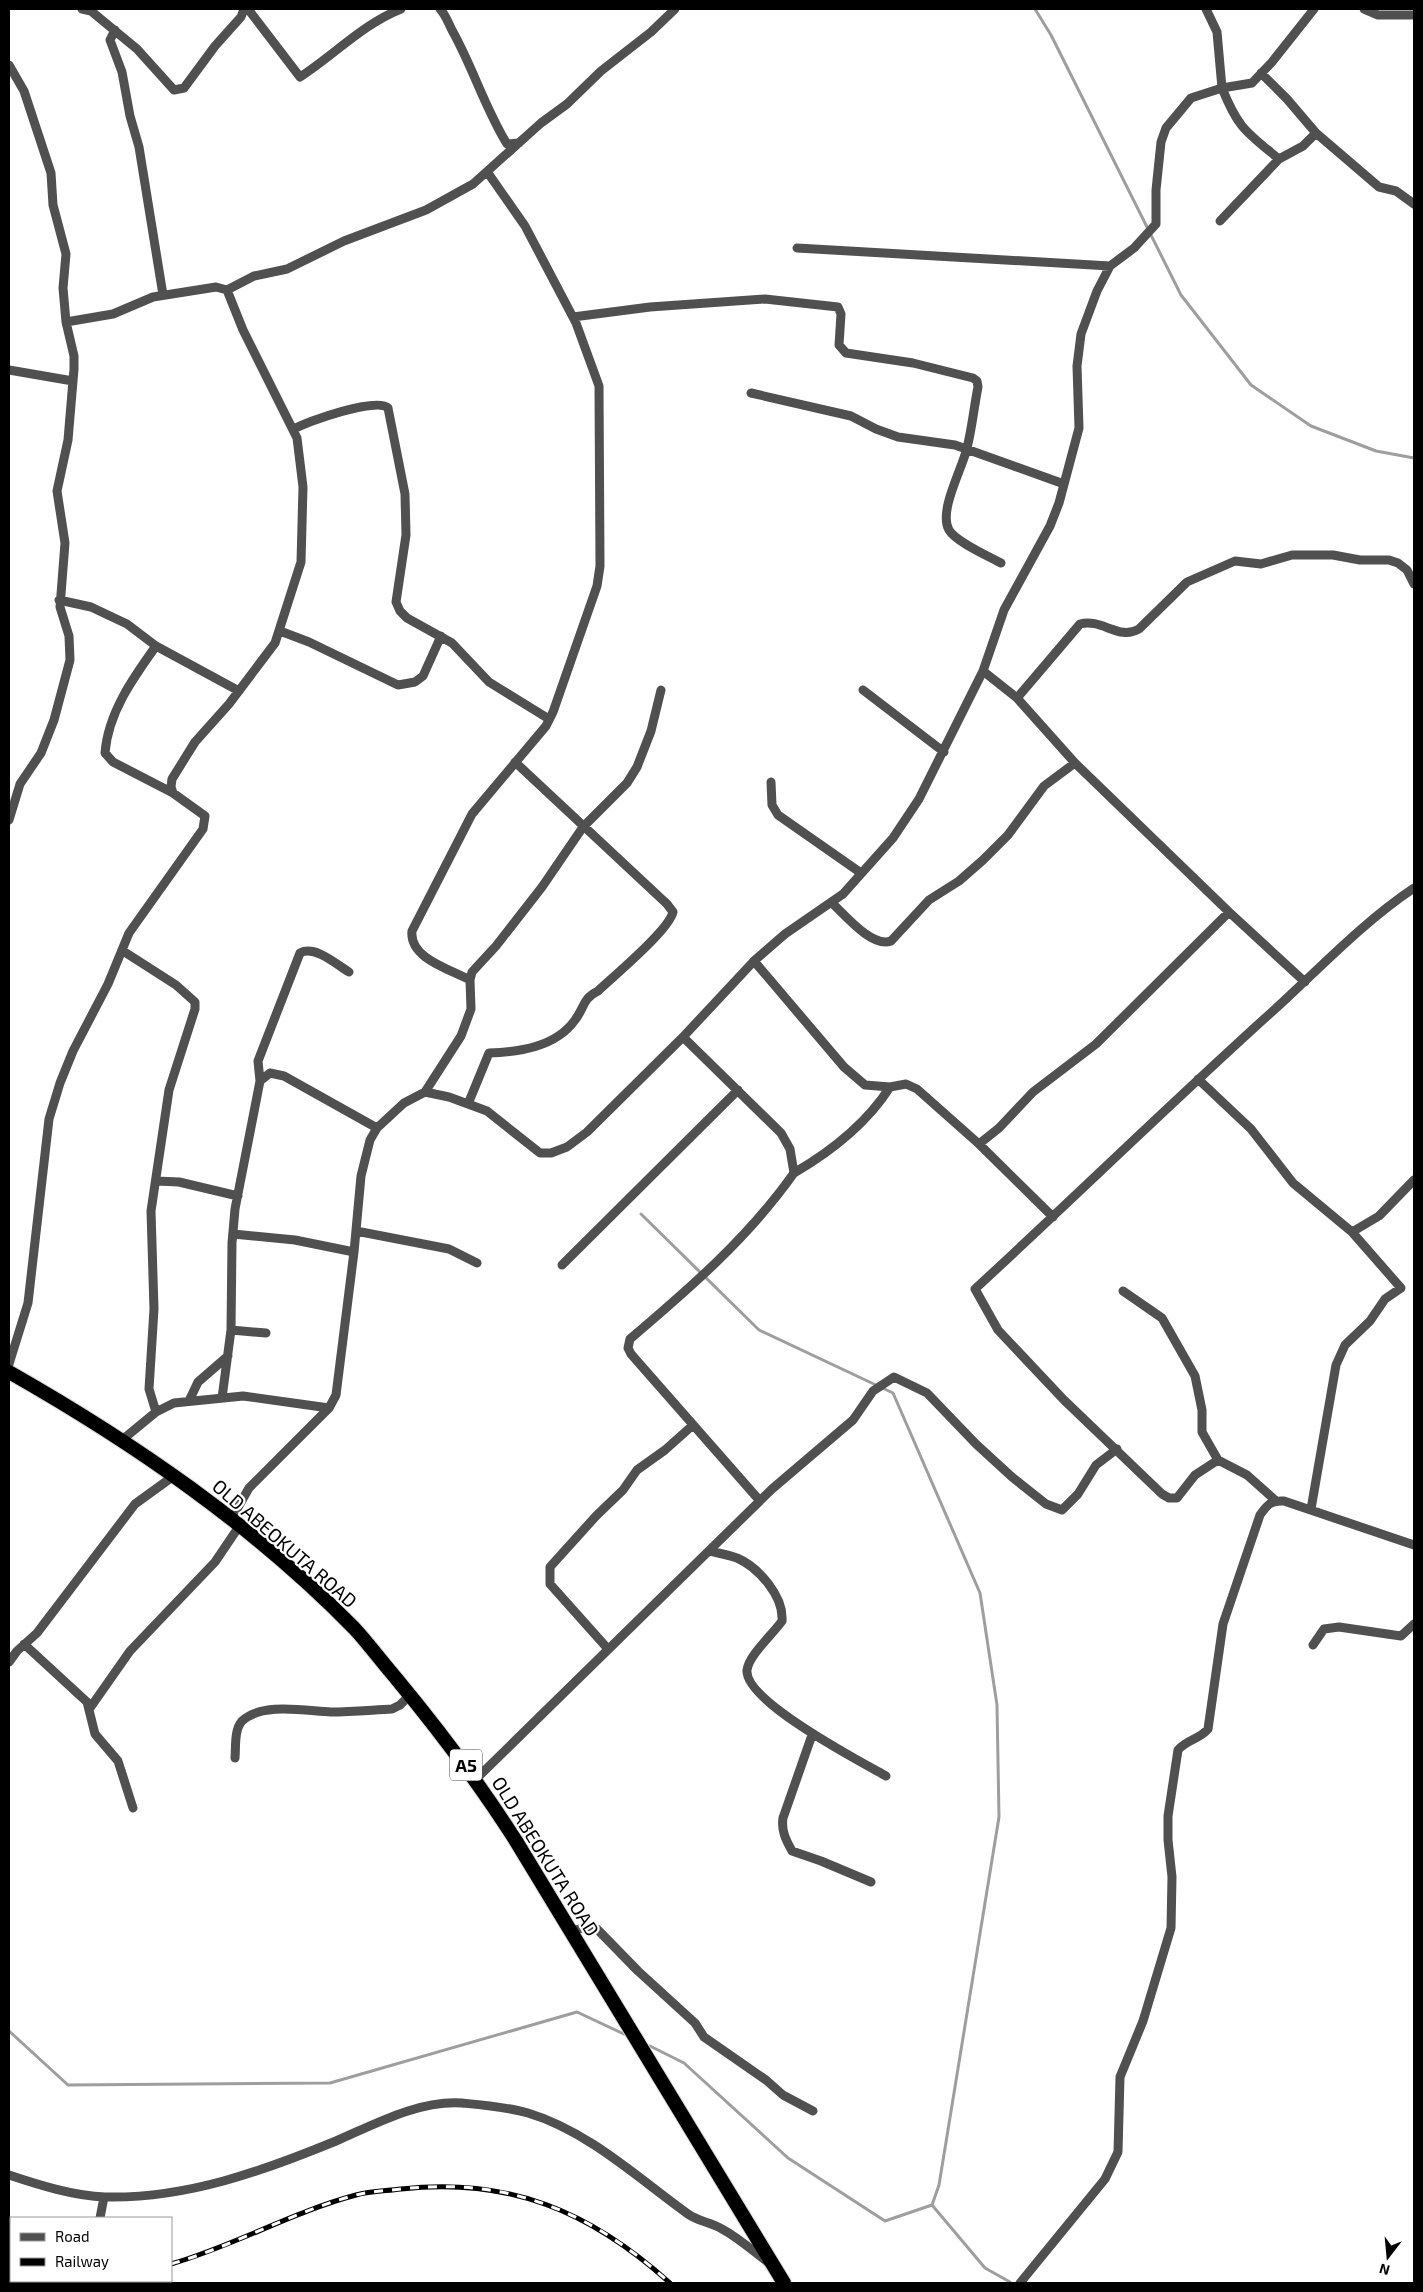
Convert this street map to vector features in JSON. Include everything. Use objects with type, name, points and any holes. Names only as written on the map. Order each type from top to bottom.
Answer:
[{"type":"highway","name":"OLD ABEOKUTA ROAD","points":[[9,1372],[122,1440],[175,1475],[236,1522],[304,1580],[355,1629],[476,1779],[784,2283]]},
{"type":"street","points":[[82,9],[91,11],[137,49],[174,90],[184,88],[215,46],[241,17],[244,9]]},
{"type":"street","points":[[248,9],[300,78],[383,16],[401,9]]},
{"type":"street","points":[[441,9],[468,57],[489,114],[507,144],[519,143]]},
{"type":"street","points":[[66,322],[113,314],[139,302],[163,295],[216,287],[227,290],[254,276],[287,269],[344,241],[426,210],[473,184],[488,173],[519,143],[675,9]]},
{"type":"street","points":[[1206,9],[1217,32],[1222,88],[1235,118],[1243,130],[1279,159]]},
{"type":"street","points":[[425,1092],[487,1111],[532,1149],[540,1153],[552,1153],[567,1146],[587,1132],[683,1037],[754,961],[785,934],[843,894],[893,838],[919,799],[944,752],[983,671],[1004,610],[1050,526],[1064,484],[1079,428],[1077,366],[1081,334],[1097,291],[1110,266],[1134,248],[1156,224],[1156,190],[1161,142],[1166,128],[1191,98],[1222,88],[1252,83],[1314,9]]},
{"type":"street","points":[[1364,9],[1378,15],[1414,15]]},
{"type":"street","points":[[115,30],[110,40],[122,72],[130,116],[139,147],[163,295]]},
{"type":"street","points":[[9,65],[24,91],[51,173],[52,205],[66,254],[63,298],[66,322],[74,356],[68,440],[57,491],[65,543],[59,600],[70,648],[68,673],[54,720],[41,752],[20,784],[9,820]]},
{"type":"street","points":[[1261,73],[1287,99],[1316,133],[1379,187],[1396,191],[1414,204]]},
{"type":"street","points":[[1220,221],[1279,159],[1303,146],[1316,133]]},
{"type":"street","points":[[470,980],[417,951],[411,939],[412,931],[472,814],[549,719],[597,586],[600,566],[598,386],[573,317],[526,226],[488,173]]},
{"type":"street","points":[[797,248],[1110,266]]},
{"type":"street","points":[[173,793],[171,787],[172,778],[195,742],[239,690],[275,643],[301,562],[303,487],[300,456],[294,429],[242,330],[227,290]]},
{"type":"street","points":[[573,317],[650,307],[765,299],[838,307],[841,314],[839,345],[846,353],[913,363],[977,381],[967,450],[953,482],[947,524],[949,531],[957,537],[1001,563]]},
{"type":"street","points":[[9,370],[73,381]]},
{"type":"street","points":[[751,393],[851,416],[876,429],[898,437],[955,445],[1064,484]]},
{"type":"street","points":[[294,429],[305,422],[364,406],[379,404],[388,408],[405,494],[406,535],[396,602],[400,611],[407,618],[452,643],[488,682],[549,719]]},
{"type":"street","points":[[1017,698],[1080,624],[1097,623],[1123,633],[1131,634],[1139,629],[1187,582],[1228,563],[1241,561],[1270,562],[1292,555],[1333,555],[1360,560],[1389,560],[1398,563],[1407,570],[1414,584]]},
{"type":"street","points":[[59,600],[91,607],[127,624],[156,646],[239,690]]},
{"type":"street","points":[[280,631],[309,642],[398,685],[415,682],[423,676],[440,636]]},
{"type":"street","points":[[9,1364],[29,1293],[52,1106],[73,1051],[123,951],[129,933],[203,829],[205,816],[173,793],[112,762],[105,753],[106,740],[113,718],[130,684],[156,646]]},
{"type":"street","points":[[983,671],[1017,698],[1075,763],[1229,912],[1305,982]]},
{"type":"street","points":[[90,1708],[130,1651],[214,1562],[236,1522],[250,1488],[328,1408],[336,1396],[354,1252],[361,1176],[370,1140],[377,1128],[404,1103],[425,1092],[444,1066],[461,1036],[471,1009],[470,980],[472,972],[496,946],[542,887],[582,827],[622,789],[637,766],[651,732],[661,690]]},
{"type":"street","points":[[863,690],[944,752]]},
{"type":"street","points":[[468,1104],[489,1053],[518,1051],[558,1037],[575,1021],[587,996],[605,984],[672,918],[672,912],[667,904],[582,827],[515,762]]},
{"type":"street","points":[[831,902],[875,940],[886,943],[891,941],[930,900],[959,881],[983,860],[1008,835],[1044,786],[1075,763]]},
{"type":"street","points":[[771,782],[772,805],[778,815],[861,873]]},
{"type":"street","points":[[1218,1460],[1195,1475],[1181,1493],[1173,1499],[1162,1494],[1064,1400],[998,1330],[975,1289],[1198,1079],[1368,924],[1414,888]]},
{"type":"street","points":[[979,1144],[999,1128],[1033,1092],[1096,1044],[1229,912]]},
{"type":"street","points":[[222,1398],[231,1330],[233,1234],[238,1196],[260,1081],[258,1061],[300,953],[307,950],[315,952],[349,972]]},
{"type":"street","points":[[123,951],[176,985],[195,1002],[195,1009],[169,1090],[150,1211],[154,1309],[149,1389],[156,1412]]},
{"type":"street","points":[[754,961],[844,1066],[866,1085],[890,1087],[906,1084],[917,1089],[979,1144],[1053,1217]]},
{"type":"street","points":[[683,1037],[781,1133],[790,1149],[794,1173]]},
{"type":"street","points":[[260,1081],[270,1073],[284,1076],[377,1128]]},
{"type":"street","points":[[1198,1079],[1251,1129],[1293,1183],[1352,1232],[1401,1288],[1385,1300],[1370,1322],[1345,1345],[1336,1365],[1311,1509]]},
{"type":"street","points":[[760,1501],[631,1354],[628,1348],[630,1339],[709,1272],[770,1205],[794,1173],[806,1168],[858,1125],[877,1107],[890,1087]]},
{"type":"street","points":[[562,1264],[738,1090]]},
{"type":"street","points":[[1352,1232],[1379,1216],[1414,1180]]},
{"type":"street","points":[[156,1181],[179,1182],[238,1196]]},
{"type":"street","points":[[356,1231],[449,1249],[478,1263]]},
{"type":"street","points":[[233,1234],[295,1240],[354,1252]]},
{"type":"street","points":[[1123,1291],[1162,1318],[1195,1376],[1202,1410],[1202,1432],[1218,1460],[1247,1475],[1263,1487],[1275,1500]]},
{"type":"street","points":[[231,1330],[266,1333]]},
{"type":"street","points":[[189,1401],[198,1382],[228,1356]]},
{"type":"street","points":[[208,1372],[224,1381]]},
{"type":"street","points":[[476,1779],[760,1501],[853,1420],[873,1390],[894,1378],[927,1393],[976,1444],[1012,1477],[1046,1504],[1062,1510],[1078,1494],[1096,1465],[1117,1449]]},
{"type":"street","points":[[122,1440],[156,1412],[174,1403],[243,1396],[328,1408]]},
{"type":"street","points":[[608,1649],[550,1584],[550,1567],[596,1516],[623,1490],[637,1470],[665,1450],[693,1425]]},
{"type":"street","points":[[9,1662],[24,1644],[37,1633],[57,1608],[135,1504],[175,1475]]},
{"type":"street","points":[[1020,2283],[1105,2179],[1118,2152],[1120,2078],[1143,2021],[1171,1928],[1172,1877],[1168,1840],[1168,1816],[1178,1750],[1182,1745],[1204,1734],[1208,1729],[1223,1624],[1260,1515],[1268,1504],[1275,1500],[1284,1501],[1414,1545]]},
{"type":"street","points":[[710,1551],[738,1558],[757,1571],[773,1591],[781,1607],[782,1621],[752,1658],[747,1675],[750,1682],[764,1697],[812,1735],[886,1776]]},
{"type":"street","points":[[1313,1644],[1324,1629],[1339,1627],[1401,1636],[1414,1624]]},
{"type":"street","points":[[24,1644],[87,1702],[95,1734],[118,1760],[133,1808]]},
{"type":"street","points":[[235,1758],[237,1729],[241,1722],[257,1713],[306,1709],[330,1712],[392,1709],[400,1705],[410,1695]]},
{"type":"street","points":[[812,1735],[783,1818],[782,1827],[785,1838],[792,1852],[821,1861],[871,1882]]},
{"type":"street","points":[[570,1931],[587,1927],[597,1929],[638,1971],[695,2023],[704,2037],[766,2080],[783,2095],[814,2111]]},
{"type":"street","points":[[9,2175],[36,2184],[104,2197],[162,2195],[242,2176],[278,2165],[399,2114],[431,2106],[460,2103],[527,2113],[574,2134],[634,2173],[690,2216],[721,2228],[775,2268]]},
{"type":"street","points":[[100,2217],[104,2197]]},
{"type":"waterway","points":[[1035,9],[1051,35],[1181,295],[1251,385],[1311,426],[1376,451],[1414,458]]},
{"type":"waterway","points":[[641,1214],[759,1330],[893,1393],[980,1593],[997,1705],[999,1817],[939,2185],[932,2205]]},
{"type":"waterway","points":[[9,2031],[68,2085],[330,2083],[577,2012],[624,2034]]},
{"type":"waterway","points":[[650,2046],[684,2063],[788,2158],[885,2221],[932,2205],[985,2268],[1010,2282]]},
{"type":"railway","points":[[172,2264],[217,2248],[309,2210],[356,2195],[401,2189],[477,2188],[512,2194],[546,2204],[578,2218],[609,2236],[670,2283]]},
{"type":"railway","points":[[107,2283],[112,2282]]}]
